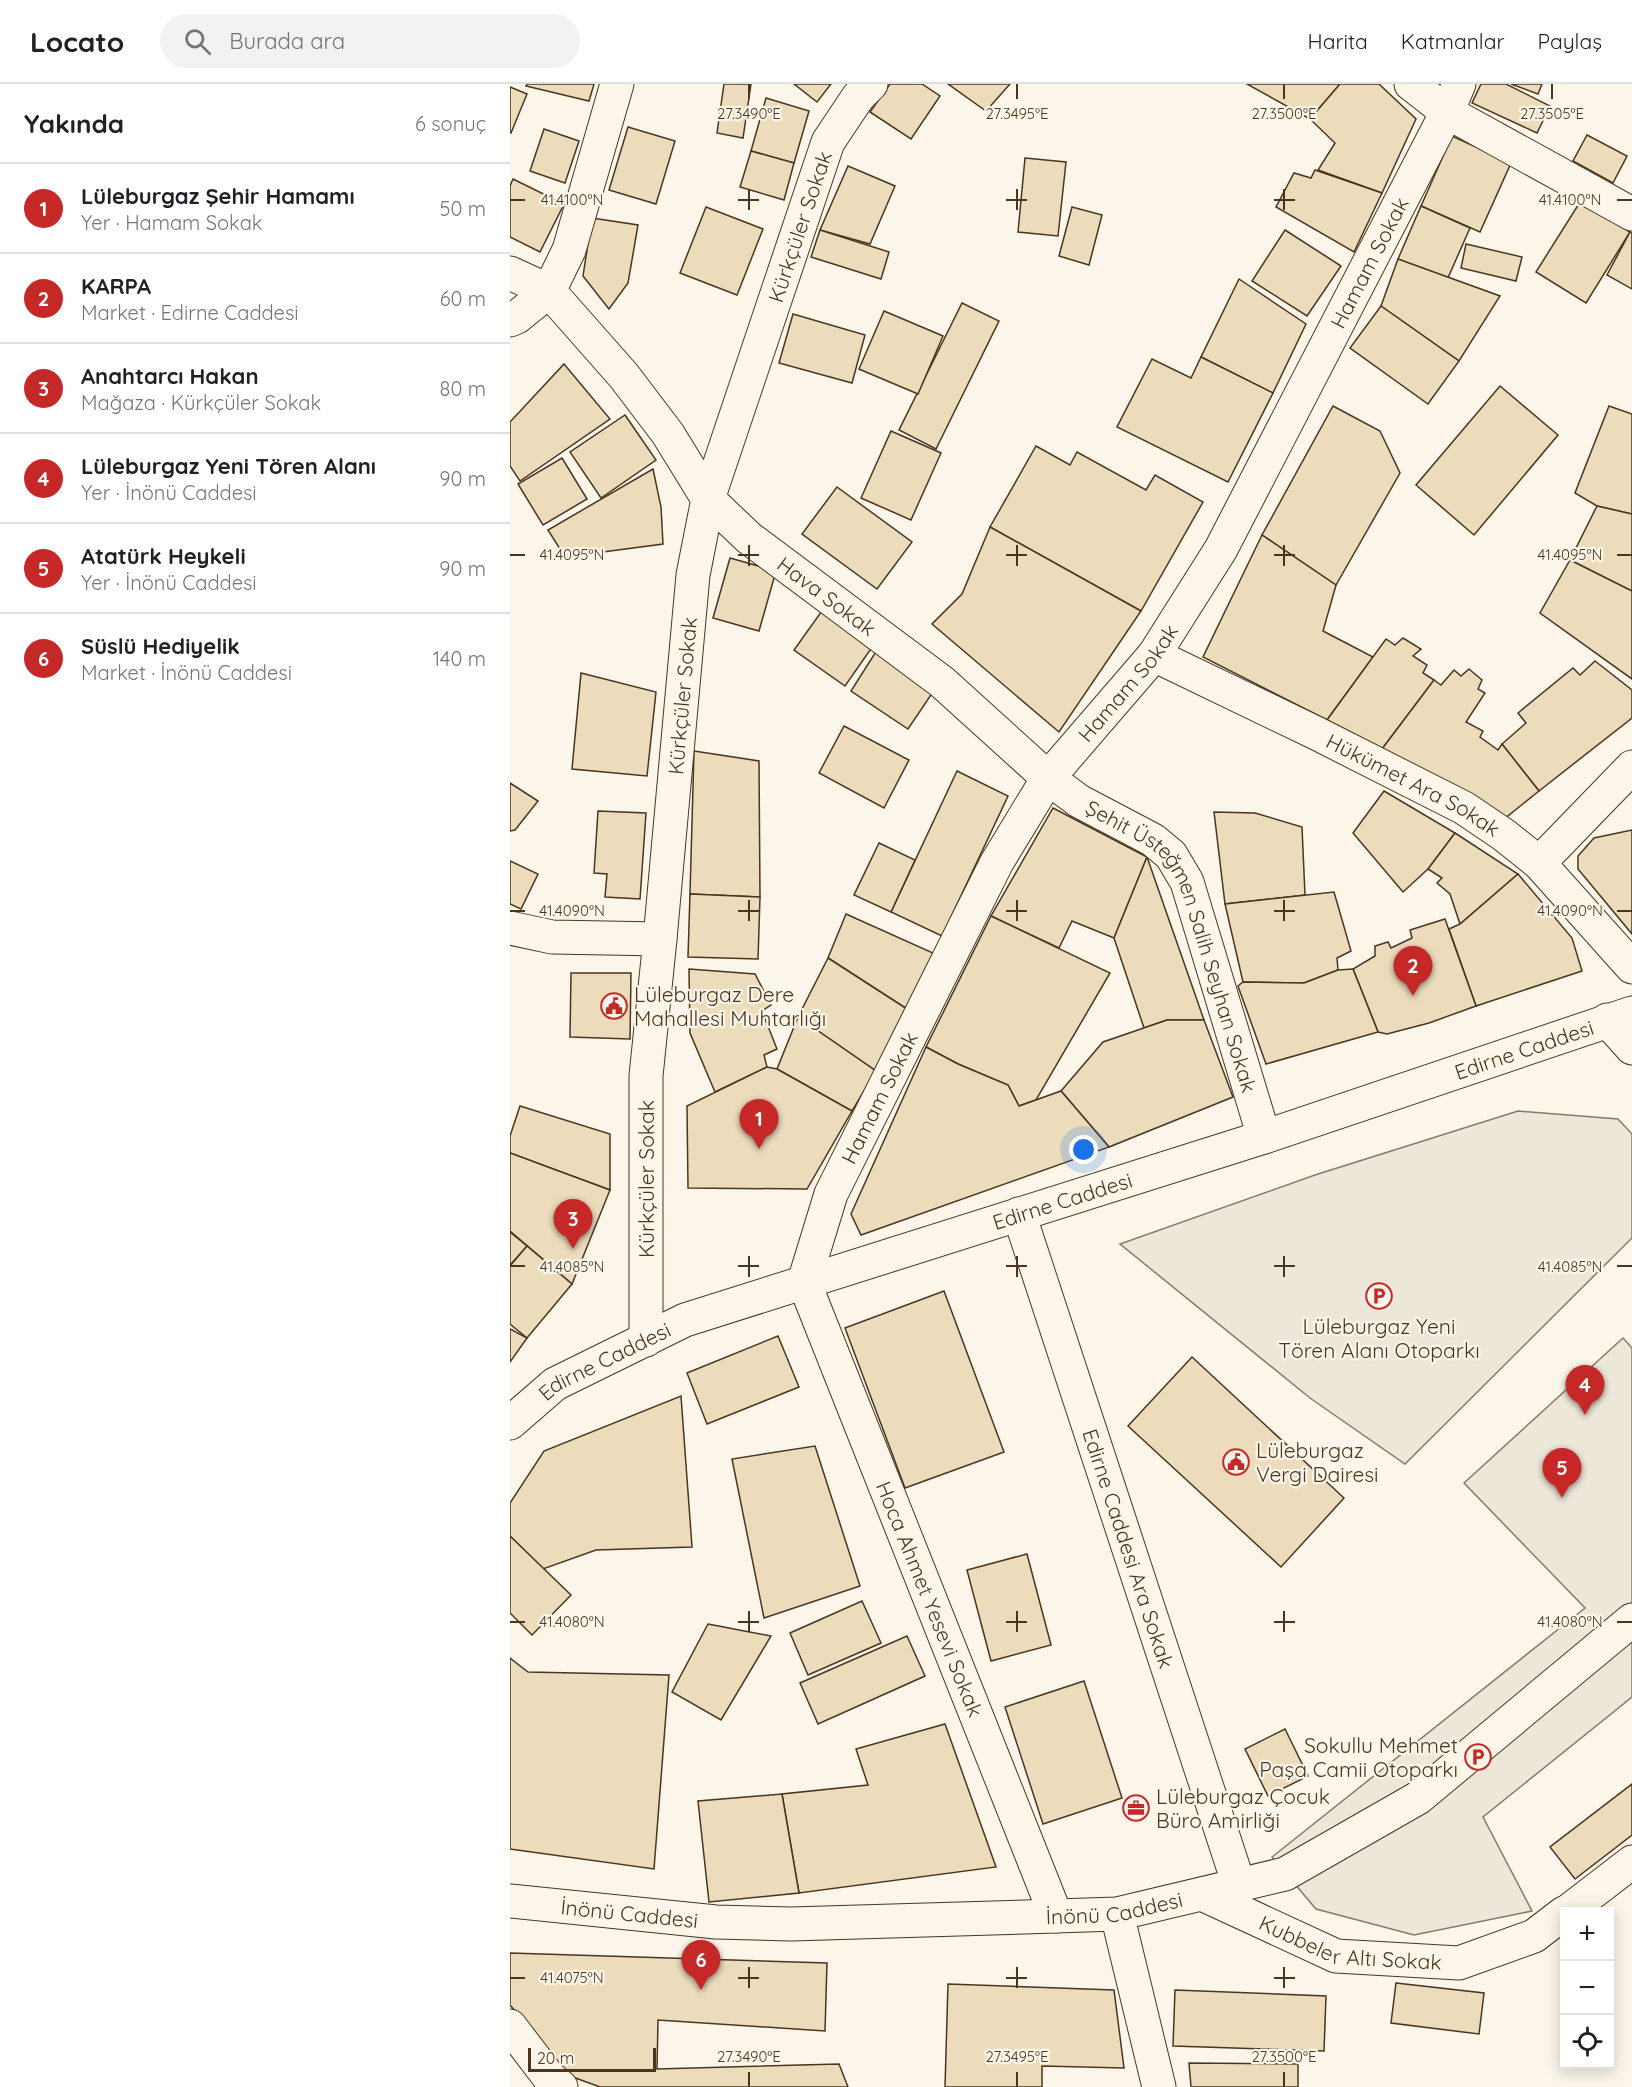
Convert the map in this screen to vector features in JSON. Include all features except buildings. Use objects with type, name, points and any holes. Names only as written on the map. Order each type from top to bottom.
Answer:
[{"type":"street","points":[[510,321],[549,291],[569,250],[616,84]]},
{"type":"street","name":"Kürkçüler Sokak","points":[[646,1340],[646,1076],[693,575],[708,499],[828,142],[858,97],[871,84]]},
{"type":"street","points":[[1412,84],[1453,98],[1632,214]]},
{"type":"street","name":"Hamam Sokak","points":[[804,1282],[831,1194],[997,862],[1048,778],[1154,655],[1221,549],[1453,98]]},
{"type":"street","points":[[510,273],[549,291]]},
{"type":"street","name":"Hava Sokak","points":[[549,291],[624,376],[668,434],[708,499],[749,538],[942,682],[1048,778]]},
{"type":"street","name":"Hükümet Ara Sokak","points":[[1154,655],[1317,733],[1464,808],[1504,835],[1539,863],[1632,967]]},
{"type":"street","points":[[1539,863],[1632,767]]},
{"type":"street","name":"Şehit Üsteğmen Salih Seyhan Sokak","points":[[1048,778],[1079,801],[1153,840],[1171,855],[1187,882],[1264,1137]]},
{"type":"street","points":[[515,937],[660,939]]},
{"type":"street","points":[[1619,1017],[1632,1048]]},
{"type":"street","name":"Edirne Caddesi","points":[[510,1423],[555,1384],[685,1320],[1264,1137],[1619,1017]]},
{"type":"street","name":"Edirne Caddesi Ara Sokak","points":[[1019,1214],[1239,1885]]},
{"type":"street","name":"Hoca Ahmet Yesevi Sokak","points":[[804,1282],[1056,1916]]},
{"type":"street","name":"İnönü Caddesi","points":[[510,1901],[716,1922],[791,1924],[1117,1914],[1286,1874],[1418,1798],[1632,1620]]},
{"type":"street","name":"Kubbeler Altı Sokak","points":[[1572,1907],[1632,1862]]},
{"type":"street","name":"Kubbeler Altı Sokak","points":[[1202,1894],[1336,1956],[1460,1963],[1534,1936],[1560,1916]]},
{"type":"street","points":[[1117,1914],[1159,2087]]},
{"type":"street","points":[[510,2026],[548,2076],[561,2087]]},
{"type":"shaded area","name":"Lüleburgaz Yeni Tören Alanı Otoparkı","points":[[1518,1111],[1618,1119],[1632,1134],[1632,1238],[1405,1464],[1310,1398],[1120,1244],[1315,1175]]},
{"type":"shaded area","name":"Sokullu Mehmet Paşa Camii Otoparkı","points":[[1623,1338],[1632,1348],[1632,1697],[1483,1817],[1532,1911],[1414,1935],[1316,1909],[1272,1857],[1585,1608],[1464,1483]]},
{"type":"place","name":"KARPA","points":[[1413,996]]},
{"type":"place","name":"Lüleburgaz Dere Mahallesi Muhtarlığı","points":[[614,1006]]},
{"type":"place","name":"Lüleburgaz Şehir Hamamı","points":[[759,1149]]},
{"type":"place","name":"Anahtarcı Hakan","points":[[573,1249]]},
{"type":"place","name":"Lüleburgaz Yeni Tören Alanı Otoparkı","points":[[1379,1296]]},
{"type":"place","name":"Lüleburgaz Yeni Tören Alanı","points":[[1585,1415]]},
{"type":"place","name":"Lüleburgaz Vergi Dairesi","points":[[1236,1462]]},
{"type":"place","name":"Atatürk Heykeli","points":[[1562,1498]]},
{"type":"place","name":"Sokullu Mehmet Paşa Camii Otoparkı","points":[[1478,1757]]},
{"type":"place","name":"Lüleburgaz Çocuk Büro Amirliği","points":[[1136,1808]]},
{"type":"place","name":"Süslü Hediyelik","points":[[701,1990]]}]
